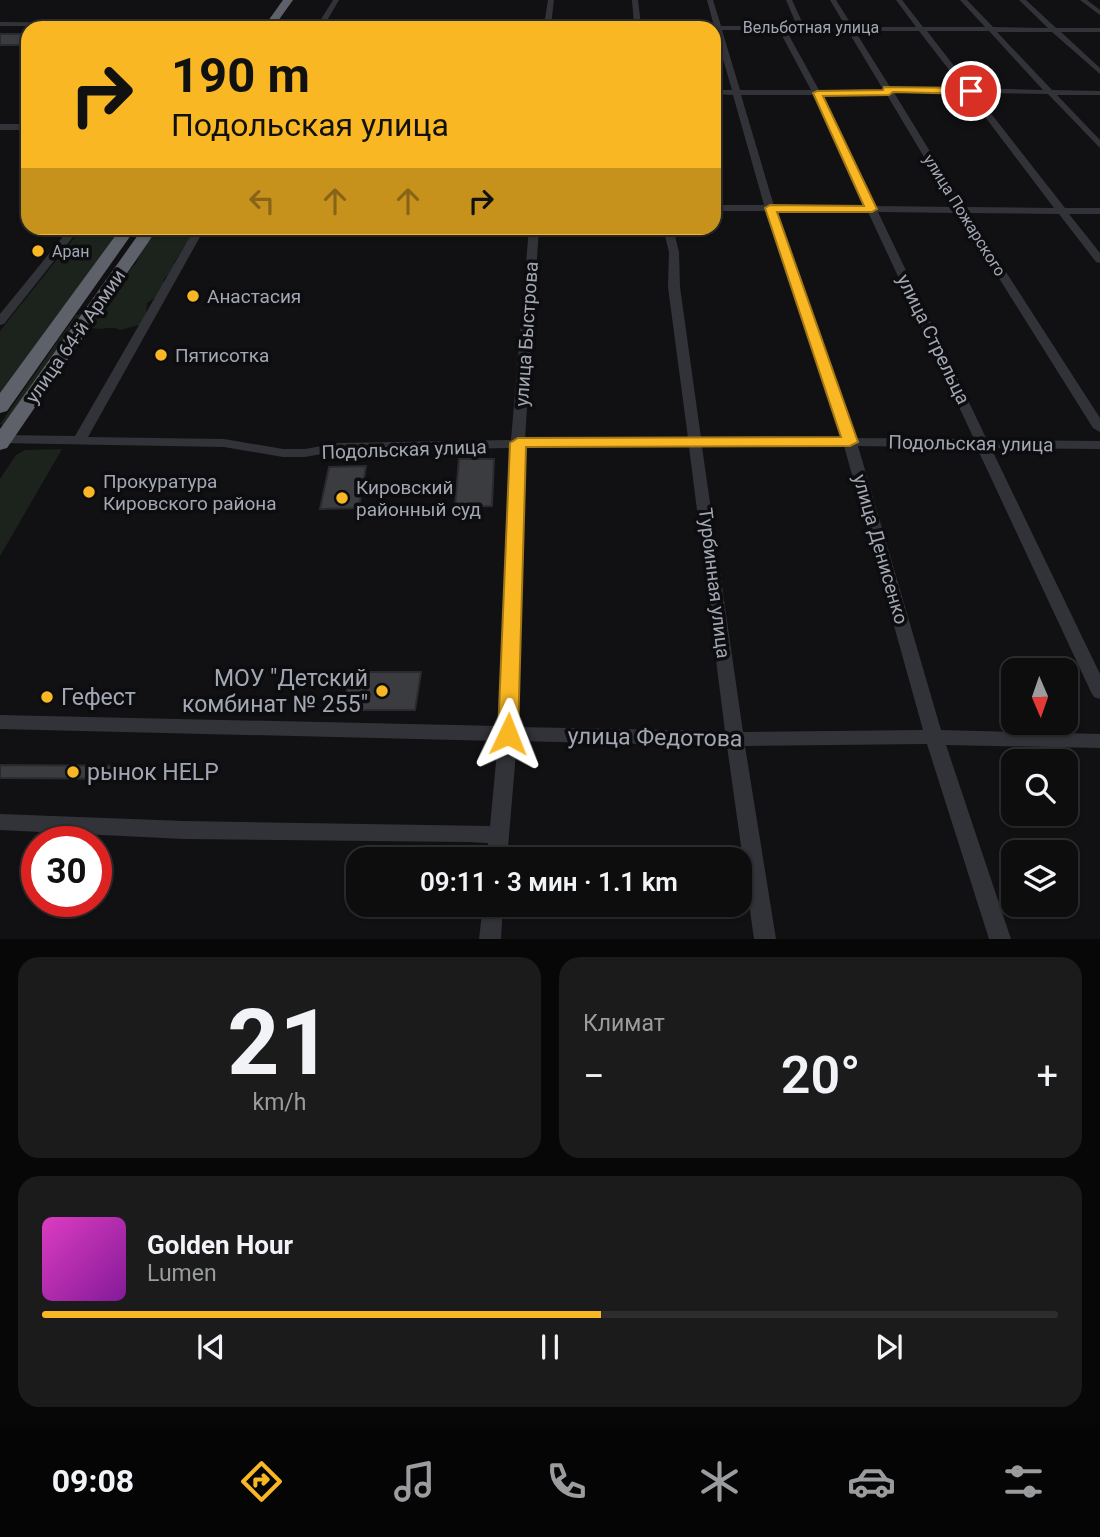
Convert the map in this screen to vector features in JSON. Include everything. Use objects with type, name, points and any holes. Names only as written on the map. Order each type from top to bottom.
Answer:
[{"type":"highway","points":[[273,21],[288,0]]},
{"type":"highway","points":[[288,21],[302,0]]},
{"type":"highway","name":"улица 64-й Армии","points":[[0,407],[123,235]]},
{"type":"highway","name":"улица 64-й Армии","points":[[1,441],[145,235]]},
{"type":"highway","points":[[73,304],[96,305]]},
{"type":"street","points":[[324,21],[336,0]]},
{"type":"street","points":[[548,21],[551,0]]},
{"type":"street","points":[[635,0],[637,21]]},
{"type":"street","name":"улица Денисенко","points":[[710,0],[717,21]]},
{"type":"street","points":[[789,0],[801,27]]},
{"type":"street","name":"улица Пожарского","points":[[833,0],[960,208],[1100,428]]},
{"type":"street","points":[[899,0],[1100,260]]},
{"type":"street","points":[[963,0],[1100,145]]},
{"type":"street","points":[[1022,0],[1100,72]]},
{"type":"street","points":[[1083,0],[1100,13]]},
{"type":"street","name":"Вельботная улица","points":[[0,24],[21,24]]},
{"type":"street","name":"Вельботная улица","points":[[721,26],[1100,30]]},
{"type":"street","name":"улица Стрельца","points":[[781,27],[817,93],[985,443],[1100,692]]},
{"type":"street","name":"улица Денисенко","points":[[721,33],[770,208],[850,442],[934,737],[1000,939]]},
{"type":"street","points":[[721,92],[1100,93]]},
{"type":"street","points":[[0,127],[21,127]]},
{"type":"street","points":[[721,208],[1100,211]]},
{"type":"street","points":[[0,322],[69,235]]},
{"type":"street","points":[[79,441],[196,235]]},
{"type":"street","name":"улица Быстрова","points":[[498,847],[508,734],[518,443],[533,235]]},
{"type":"street","name":"Турбинная улица","points":[[670,235],[674,252],[674,287],[735,739],[765,939]]},
{"type":"street","name":"Подольская улица","points":[[1,441],[224,443],[283,453],[305,453],[338,447],[502,446],[518,443],[850,442],[1100,445]]},
{"type":"street","name":"улица Федотова","points":[[0,722],[735,739],[934,737],[1100,741]]},
{"type":"street","points":[[0,822],[184,830],[468,832],[499,835]]},
{"type":"street","points":[[490,939],[492,917]]},
{"type":"shaded area","points":[[76,235],[116,235],[0,396],[0,331]]},
{"type":"shaded area","points":[[155,235],[192,235],[174,263],[175,267],[164,279],[163,286],[155,298],[147,303],[146,315],[139,325],[120,330],[91,327],[100,308],[136,263],[144,245]]},
{"type":"shaded area","points":[[83,314],[3,425],[0,424],[76,315]]},
{"type":"shaded area","points":[[62,449],[0,556],[0,479],[16,455],[25,450]]},
{"type":"building","points":[[0,34],[21,34],[21,45],[0,45]]},
{"type":"building","points":[[459,459],[494,459],[492,506],[455,507]]},
{"type":"building","name":"Кировский районный суд","points":[[366,466],[359,508],[320,509],[329,467]]},
{"type":"building","name":"МОУ \"Детский комбинат № 255\"","points":[[350,672],[421,672],[415,710],[343,710]]},
{"type":"building","name":"рынок HELP","points":[[0,765],[148,766],[144,779],[0,778]]},
{"type":"place","name":"Аран","points":[[38,251]]},
{"type":"place","name":"Анастасия","points":[[193,296]]},
{"type":"place","name":"Пятисотка","points":[[161,355]]},
{"type":"place","name":"Прокуратура Кировского района","points":[[89,492]]},
{"type":"place","name":"Кировский районный суд","points":[[342,498]]},
{"type":"place","name":"МОУ \"Детский комбинат № 255\"","points":[[382,691]]},
{"type":"place","name":"Гефест","points":[[47,697]]},
{"type":"place","name":"рынок HELP","points":[[73,772]]},
{"type":"route","points":[[508,734],[518,443],[850,442],[770,208],[872,209],[817,93],[889,93],[887,89],[971,91]]}]
